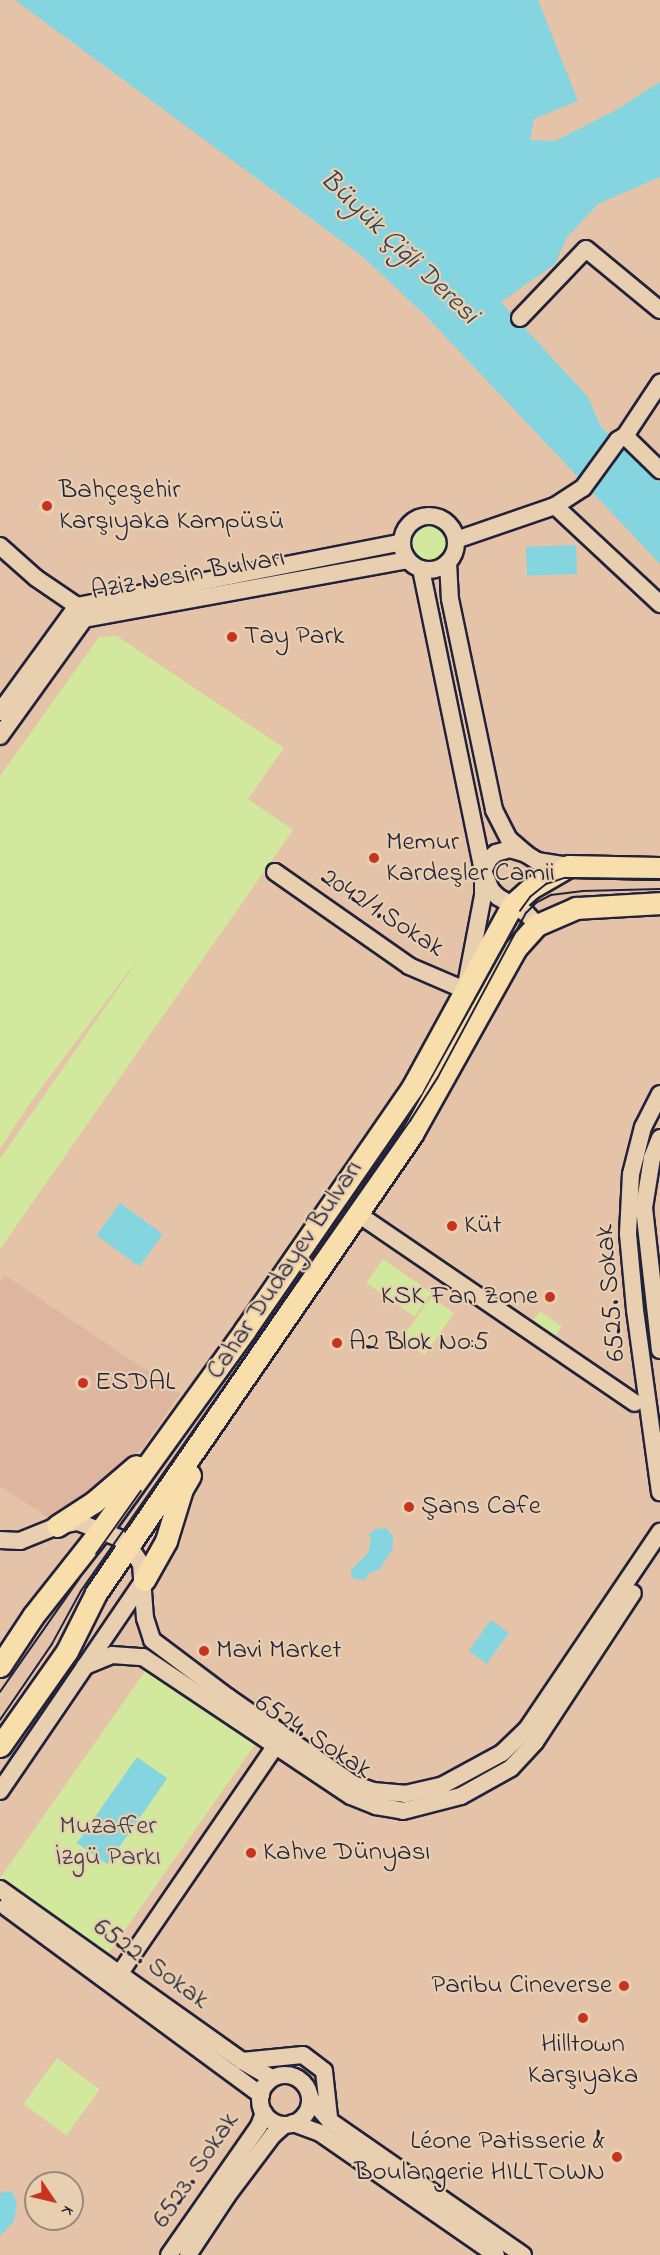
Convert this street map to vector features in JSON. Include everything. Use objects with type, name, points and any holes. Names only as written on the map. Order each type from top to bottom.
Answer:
[{"type":"main road","points":[[568,866],[660,868]]},
{"type":"main road","name":"Cahar Dudayev Bulvarı","points":[[0,1666],[33,1616],[101,1530],[182,1417],[336,1200],[412,1088],[512,905],[531,888],[568,866]]},
{"type":"main road","name":"Cahar Dudayev Bulvarı","points":[[0,1746],[67,1651],[96,1593],[229,1403],[417,1124],[516,948],[537,925],[576,908],[660,903]]},
{"type":"main road","points":[[144,1580],[166,1541],[182,1489],[229,1403]]},
{"type":"main road","points":[[57,1526],[94,1502],[127,1475],[182,1417]]},
{"type":"street","points":[[520,318],[586,249],[660,310]]},
{"type":"street","points":[[456,540],[555,506],[583,489],[660,383]]},
{"type":"street","points":[[621,438],[660,470]]},
{"type":"street","points":[[555,506],[660,603]]},
{"type":"street","points":[[415,564],[436,569],[448,562],[456,548],[456,540],[449,524],[433,516],[424,516],[409,525],[402,542],[415,564],[483,871],[491,890],[526,913],[537,925]]},
{"type":"street","name":"Aziz Nesin Bulvarı","points":[[0,712],[82,614],[402,542]]},
{"type":"street","points":[[0,546],[82,614]]},
{"type":"street","points":[[448,562],[450,599],[494,810],[509,839],[526,854],[537,861],[568,866]]},
{"type":"street","name":"Aziz Nesin Bulvarı","points":[[0,736],[82,614],[415,564]]},
{"type":"street","points":[[465,990],[478,925],[483,871],[489,859],[496,854],[510,849],[526,854]]},
{"type":"street","name":"2042/1.Sokak","points":[[274,872],[409,966],[465,990]]},
{"type":"street","name":"6525. Sokak","points":[[660,1094],[643,1127],[631,1174],[628,1234],[635,1310],[660,1492]]},
{"type":"street","name":"6525. Sokak","points":[[660,1138],[652,1158],[644,1208],[660,1350]]},
{"type":"street","points":[[358,1214],[635,1402]]},
{"type":"street","points":[[654,1305],[660,1283]]},
{"type":"street","points":[[0,1540],[20,1541],[57,1526],[78,1522],[119,1538],[129,1546]]},
{"type":"street","name":"6524. Sokak","points":[[129,1546],[141,1564],[147,1630],[152,1640],[353,1784],[373,1791],[405,1794],[443,1785],[502,1753],[527,1729],[660,1532]]},
{"type":"street","name":"6524. Sokak","points":[[85,1666],[112,1655],[143,1657],[351,1796],[376,1806],[403,1811],[461,1796],[511,1768],[535,1742],[660,1552]]},
{"type":"street","points":[[0,1791],[144,1580]]},
{"type":"street","points":[[120,1973],[276,1745]]},
{"type":"street","name":"6522. Sokak","points":[[0,1889],[242,2061],[273,2078]]},
{"type":"street","name":"6522. Sokak","points":[[0,1903],[261,2095]]},
{"type":"street","points":[[242,2061],[303,2055],[324,2071],[326,2105],[330,2121]]},
{"type":"street","points":[[496,2255],[320,2133],[276,2123],[264,2113],[261,2095],[273,2078],[286,2075],[300,2079],[310,2098],[330,2121],[523,2255]]},
{"type":"street","points":[[288,2124],[307,2111],[310,2098]]},
{"type":"street","name":"6523. Sokak","points":[[169,2255],[259,2126],[264,2113]]},
{"type":"street","name":"6523. Sokak","points":[[188,2255],[233,2188],[273,2135],[288,2124]]},
{"type":"shaded area","points":[[5,1275],[180,1393],[144,1446],[88,1496],[49,1518],[0,1486],[0,1283]]},
{"type":"green space","points":[[430,524],[444,530],[450,544],[444,558],[430,564],[416,558],[410,544],[416,530]]},
{"type":"green space","points":[[117,636],[284,748],[248,799],[293,830],[0,1249],[0,1159],[147,947],[30,1103],[0,1149],[0,776],[99,637]]},
{"type":"green space","points":[[383,1259],[431,1293],[415,1317],[366,1283]]},
{"type":"green space","points":[[431,1297],[454,1313],[425,1355],[402,1339]]},
{"type":"green space","points":[[540,1311],[562,1327],[555,1336],[534,1320]]},
{"type":"green space","name":"Muzaffer İzgü Parkı","points":[[148,1667],[256,1743],[108,1955],[0,1878]]},
{"type":"green space","points":[[57,2058],[100,2089],[66,2135],[23,2104]]},
{"type":"water","name":"Büyük Çiğli Deresi","points":[[15,0],[538,0],[578,101],[534,119],[530,140],[555,141],[616,110],[660,82],[660,177],[598,204],[567,237],[555,264],[501,302],[588,397],[601,427],[660,482],[660,564],[425,315],[362,256]]},
{"type":"water","points":[[576,545],[577,574],[527,576],[526,547]]},
{"type":"water","points":[[120,1203],[163,1234],[139,1267],[96,1235]]},
{"type":"water","points":[[386,1528],[393,1536],[393,1548],[379,1570],[369,1573],[365,1580],[354,1579],[351,1576],[351,1570],[368,1553],[371,1540],[369,1534],[376,1529]]},
{"type":"water","points":[[491,1620],[509,1633],[486,1664],[469,1651]]},
{"type":"water","points":[[137,1757],[167,1778],[107,1864],[77,1843]]},
{"type":"water","points":[[4,2191],[12,2192],[17,2202],[14,2221],[0,2236],[0,2194]]},
{"type":"tram line","points":[[520,911],[530,897],[546,884],[565,878],[660,879]]},
{"type":"tram line","points":[[0,1720],[52,1644],[81,1591],[410,1121],[438,1077],[526,913],[536,903],[551,895],[583,891],[660,889]]},
{"type":"tram line","points":[[96,1554],[141,1491]]},
{"type":"tram line","points":[[0,1692],[79,1579]]},
{"type":"place","name":"Bahçeşehir Karşıyaka Kampüsü","points":[[47,506]]},
{"type":"place","name":"Tay Park","points":[[232,637]]},
{"type":"place","name":"Memur Kardeşler Camii","points":[[374,858]]},
{"type":"place","name":"Küt","points":[[452,1226]]},
{"type":"place","name":"KSK Fan Zone","points":[[550,1297]]},
{"type":"place","name":"A2 Blok No:5","points":[[337,1343]]},
{"type":"place","name":"ESDAL","points":[[83,1383]]},
{"type":"place","name":"Şans Cafe","points":[[409,1507]]},
{"type":"place","name":"Mavi Market","points":[[204,1651]]},
{"type":"place","name":"Kahve Dünyası","points":[[251,1853]]},
{"type":"place","name":"Paribu Cineverse","points":[[624,1986]]},
{"type":"place","name":"Hilltown Karşıyaka","points":[[583,2018]]},
{"type":"place","name":"Léone Patisserie & Boulangerie HILLTOWN","points":[[617,2157]]}]
